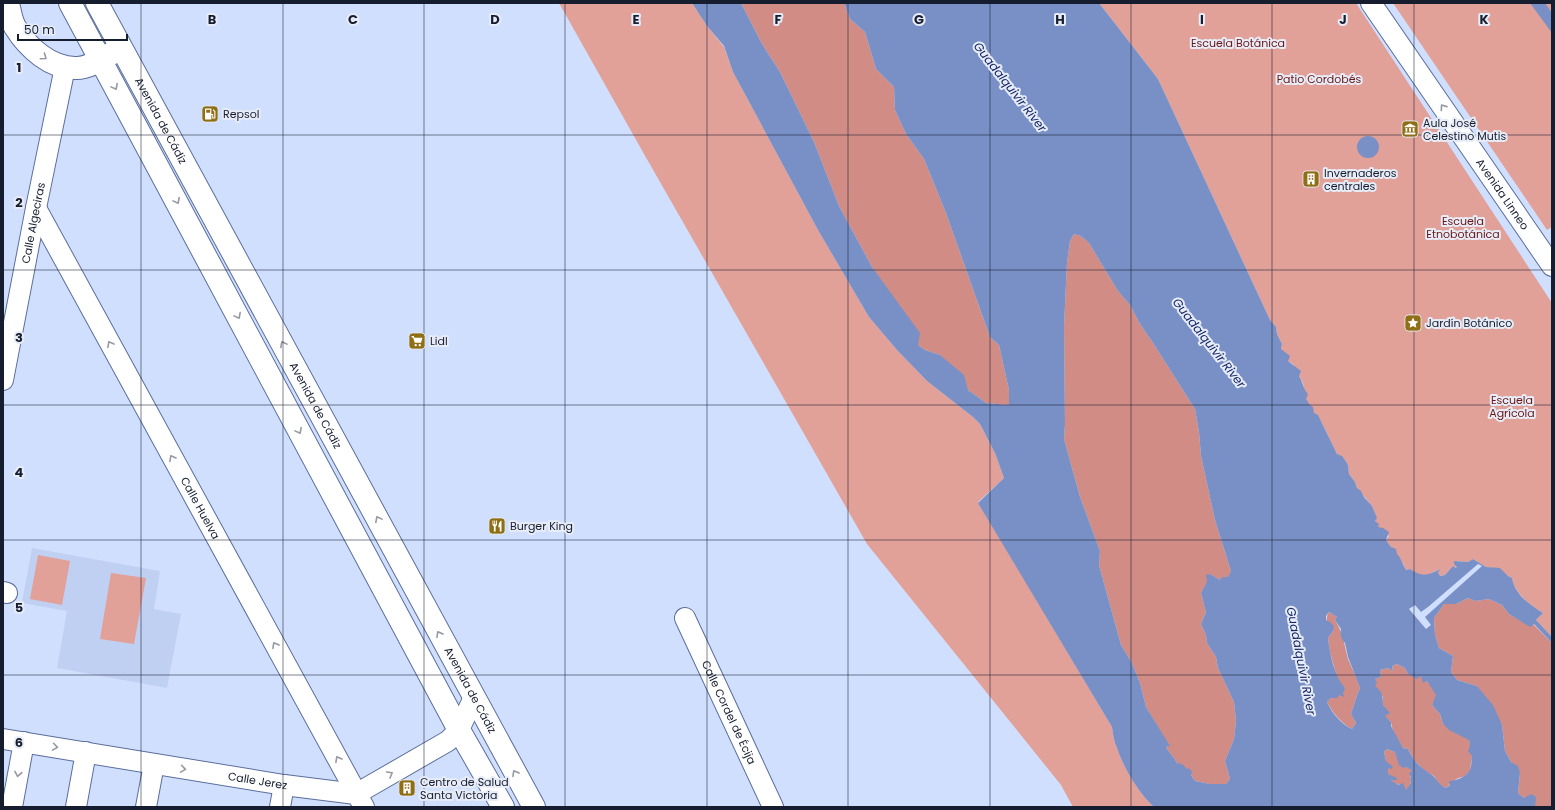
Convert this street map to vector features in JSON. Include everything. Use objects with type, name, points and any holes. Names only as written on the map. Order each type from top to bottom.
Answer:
[{"type":"main road","points":[[8,3],[9,29],[46,59],[65,67],[78,68],[90,65],[122,47]]},
{"type":"main road","points":[[70,3],[459,730],[503,807]]},
{"type":"main road","name":"Avenida de Cádiz","points":[[97,8],[122,47],[534,807]]},
{"type":"street","name":"Avenida Linneo","points":[[1370,3],[1552,266]]},
{"type":"street","name":"Calle Algeciras","points":[[3,380],[65,67]]},
{"type":"street","name":"Calle Huelva","points":[[36,208],[360,800]]},
{"type":"street","name":"Calle Cordel de Écija","points":[[685,618],[773,807]]},
{"type":"street","points":[[360,800],[448,741],[459,730],[474,697]]},
{"type":"street","name":"Calle Jerez","points":[[3,739],[284,785],[360,800]]},
{"type":"street","points":[[12,807],[24,742]]},
{"type":"street","points":[[76,807],[86,752]]},
{"type":"street","points":[[146,807],[154,764]]},
{"type":"street","points":[[280,807],[284,785]]},
{"type":"shaded area","points":[[741,3],[844,3],[850,19],[865,32],[876,69],[894,87],[895,110],[906,134],[924,159],[946,213],[990,337],[999,345],[1009,390],[1009,405],[986,403],[968,390],[940,355],[925,350],[918,345],[872,267],[839,206],[814,142],[780,72],[762,44]]},
{"type":"shaded area","points":[[1074,234],[1081,236],[1089,243],[1118,291],[1130,305],[1140,324],[1195,409],[1201,456],[1215,520],[1231,571],[1228,578],[1220,580],[1212,575],[1201,593],[1206,612],[1201,624],[1206,635],[1207,643],[1216,657],[1218,668],[1234,702],[1236,721],[1234,739],[1225,761],[1230,779],[1226,784],[1210,784],[1195,781],[1185,768],[1177,763],[1166,747],[1169,746],[1146,707],[1140,683],[1132,663],[1121,645],[1099,565],[1100,551],[1080,497],[1064,439],[1064,326],[1067,263],[1070,241]]},
{"type":"shaded area","points":[[32,548],[160,571],[154,609],[181,614],[167,688],[57,668],[67,611],[22,603]]},
{"type":"shaded area","points":[[1468,598],[1475,601],[1489,599],[1502,605],[1509,614],[1530,626],[1533,624],[1552,643],[1552,807],[1535,807],[1535,802],[1524,798],[1518,793],[1520,773],[1511,762],[1505,751],[1502,725],[1477,686],[1457,680],[1451,672],[1453,656],[1439,648],[1435,635],[1434,618],[1444,604],[1456,604]]},
{"type":"shaded area","points":[[1329,612],[1337,617],[1335,620],[1342,635],[1348,659],[1360,688],[1351,714],[1356,723],[1352,729],[1338,717],[1327,702],[1331,698],[1337,697],[1338,681],[1330,652],[1328,638],[1333,631],[1327,620]]},
{"type":"shaded area","points":[[1397,664],[1405,668],[1408,674],[1414,677],[1421,676],[1432,686],[1437,695],[1432,705],[1440,714],[1443,724],[1454,732],[1469,739],[1472,756],[1470,771],[1465,776],[1456,779],[1446,788],[1439,784],[1434,776],[1424,770],[1415,761],[1408,749],[1403,748],[1397,739],[1391,722],[1384,716],[1389,713],[1383,705],[1383,697],[1374,686],[1375,679],[1381,677],[1380,670],[1388,668],[1393,671],[1392,666]]},
{"type":"shaded area","points":[[1387,749],[1395,752],[1406,767],[1412,770],[1410,779],[1411,783],[1406,791],[1400,784],[1398,785],[1393,782],[1391,779],[1397,780],[1388,774],[1388,764],[1384,752]]},
{"type":"green space","points":[[559,3],[692,3],[707,26],[724,47],[733,72],[818,230],[869,317],[897,350],[927,381],[980,424],[995,453],[1004,478],[978,502],[1112,727],[1115,743],[1128,772],[1142,794],[1154,807],[1073,807],[1061,785],[867,544]]},
{"type":"green space","name":"Jardín Botánico","points":[[1099,3],[1356,3],[1552,303],[1552,637],[1536,620],[1543,613],[1519,594],[1512,578],[1500,569],[1486,567],[1473,559],[1468,562],[1454,561],[1458,567],[1456,568],[1453,566],[1445,575],[1439,576],[1439,569],[1427,575],[1418,574],[1410,569],[1406,570],[1386,540],[1389,536],[1378,527],[1375,521],[1376,519],[1372,506],[1357,488],[1355,482],[1349,474],[1348,465],[1345,460],[1337,454],[1321,421],[1314,413],[1306,399],[1303,383],[1293,364],[1288,361],[1281,349],[1282,344],[1277,334],[1276,327],[1270,320],[1158,79]]},
{"type":"green space","points":[[1393,3],[1552,3],[1552,227],[1547,230]]},
{"type":"green space","points":[[38,555],[70,561],[62,605],[30,599]]},
{"type":"green space","points":[[111,573],[146,578],[134,644],[100,639]]},
{"type":"water","name":"Guadalquivir River","points":[[692,3],[741,3],[762,44],[780,72],[814,142],[839,206],[872,267],[920,333],[918,345],[925,350],[940,355],[964,375],[968,390],[986,403],[1009,405],[1009,390],[999,345],[990,337],[946,213],[924,159],[906,134],[895,110],[894,87],[876,69],[865,32],[850,19],[844,3],[1099,3],[1158,79],[1270,320],[1276,327],[1277,334],[1282,344],[1281,349],[1290,356],[1288,361],[1301,371],[1299,376],[1308,394],[1306,399],[1313,407],[1314,413],[1318,415],[1337,454],[1342,456],[1348,465],[1349,474],[1355,482],[1357,488],[1372,506],[1377,518],[1375,521],[1379,524],[1378,527],[1389,532],[1386,540],[1391,547],[1396,549],[1397,554],[1406,570],[1410,569],[1425,575],[1440,569],[1438,573],[1440,576],[1445,575],[1453,566],[1456,568],[1457,567],[1454,564],[1454,561],[1468,562],[1473,559],[1486,567],[1500,568],[1512,578],[1519,594],[1543,613],[1536,620],[1552,637],[1552,643],[1534,624],[1530,627],[1509,614],[1502,605],[1489,599],[1475,601],[1468,598],[1456,604],[1444,604],[1434,618],[1435,635],[1439,648],[1453,656],[1451,672],[1457,680],[1477,686],[1493,705],[1502,725],[1505,751],[1511,762],[1518,766],[1520,773],[1518,793],[1524,798],[1531,794],[1536,797],[1535,807],[1154,807],[1142,794],[1128,772],[1115,743],[1112,727],[978,503],[1004,478],[995,453],[980,424],[927,381],[897,350],[869,317],[818,230],[733,72],[724,46],[707,26]],"holes":[[[1074,234],[1081,236],[1089,243],[1118,291],[1130,305],[1140,324],[1195,409],[1201,456],[1215,520],[1231,571],[1228,577],[1222,577],[1220,580],[1212,575],[1206,574],[1207,582],[1201,593],[1206,612],[1201,624],[1206,635],[1207,643],[1216,657],[1218,668],[1234,702],[1236,721],[1234,739],[1225,761],[1230,779],[1226,784],[1210,784],[1195,781],[1189,768],[1187,769],[1182,764],[1177,763],[1166,747],[1170,746],[1146,707],[1140,683],[1132,663],[1121,645],[1099,565],[1100,551],[1080,497],[1064,439],[1064,326],[1067,263],[1070,241]],[[1329,612],[1337,617],[1335,620],[1341,629],[1341,637],[1345,643],[1348,657],[1360,688],[1351,714],[1356,723],[1352,729],[1337,718],[1327,702],[1331,698],[1337,698],[1339,695],[1344,697],[1343,693],[1345,688],[1341,683],[1333,664],[1328,638],[1333,631],[1334,626],[1326,620],[1326,616]],[[1397,664],[1405,668],[1408,674],[1417,679],[1421,676],[1423,683],[1427,681],[1436,695],[1432,705],[1440,714],[1443,724],[1449,730],[1469,740],[1470,746],[1468,751],[1472,756],[1470,770],[1462,777],[1449,781],[1450,785],[1446,788],[1418,764],[1408,749],[1403,748],[1391,726],[1391,722],[1385,716],[1390,713],[1383,705],[1382,694],[1375,686],[1377,683],[1375,679],[1381,677],[1380,670],[1388,668],[1393,671],[1392,666]],[[1387,749],[1395,752],[1399,765],[1403,768],[1406,767],[1412,770],[1409,774],[1411,776],[1411,783],[1406,790],[1403,783],[1398,785],[1391,780],[1397,780],[1397,778],[1388,774],[1388,768],[1392,769],[1393,767],[1386,761],[1384,752]]]},
{"type":"water","points":[[1530,3],[1545,3],[1552,13],[1552,33]]},
{"type":"water","points":[[1368,136],[1376,139],[1379,147],[1376,155],[1368,158],[1360,155],[1357,147],[1360,139]]},
{"type":"pier","points":[[1478,564],[1482,566],[1425,617],[1431,625],[1426,629],[1409,609],[1415,605],[1421,612]]},
{"type":"place","name":"Repsol","points":[[210,114]]},
{"type":"place","name":"Aula José Celestino Mutis","points":[[1410,129]]},
{"type":"place","name":"Invernaderos centrales","points":[[1311,179]]},
{"type":"place","name":"Jardín Botánico","points":[[1413,323]]},
{"type":"place","name":"Lidl","points":[[417,341]]},
{"type":"place","name":"Burger King","points":[[497,526]]},
{"type":"place","name":"Centro de Salud Santa Victoria","points":[[407,788]]},
{"type":"park label","name":"Escuela Botánica","points":[[1238,43]]},
{"type":"park label","name":"Patio Cordobés","points":[[1319,79]]},
{"type":"park label","name":"Escuela Etnobotánica","points":[[1463,227]]},
{"type":"park label","name":"Escuela Agrícola","points":[[1512,406]]}]
